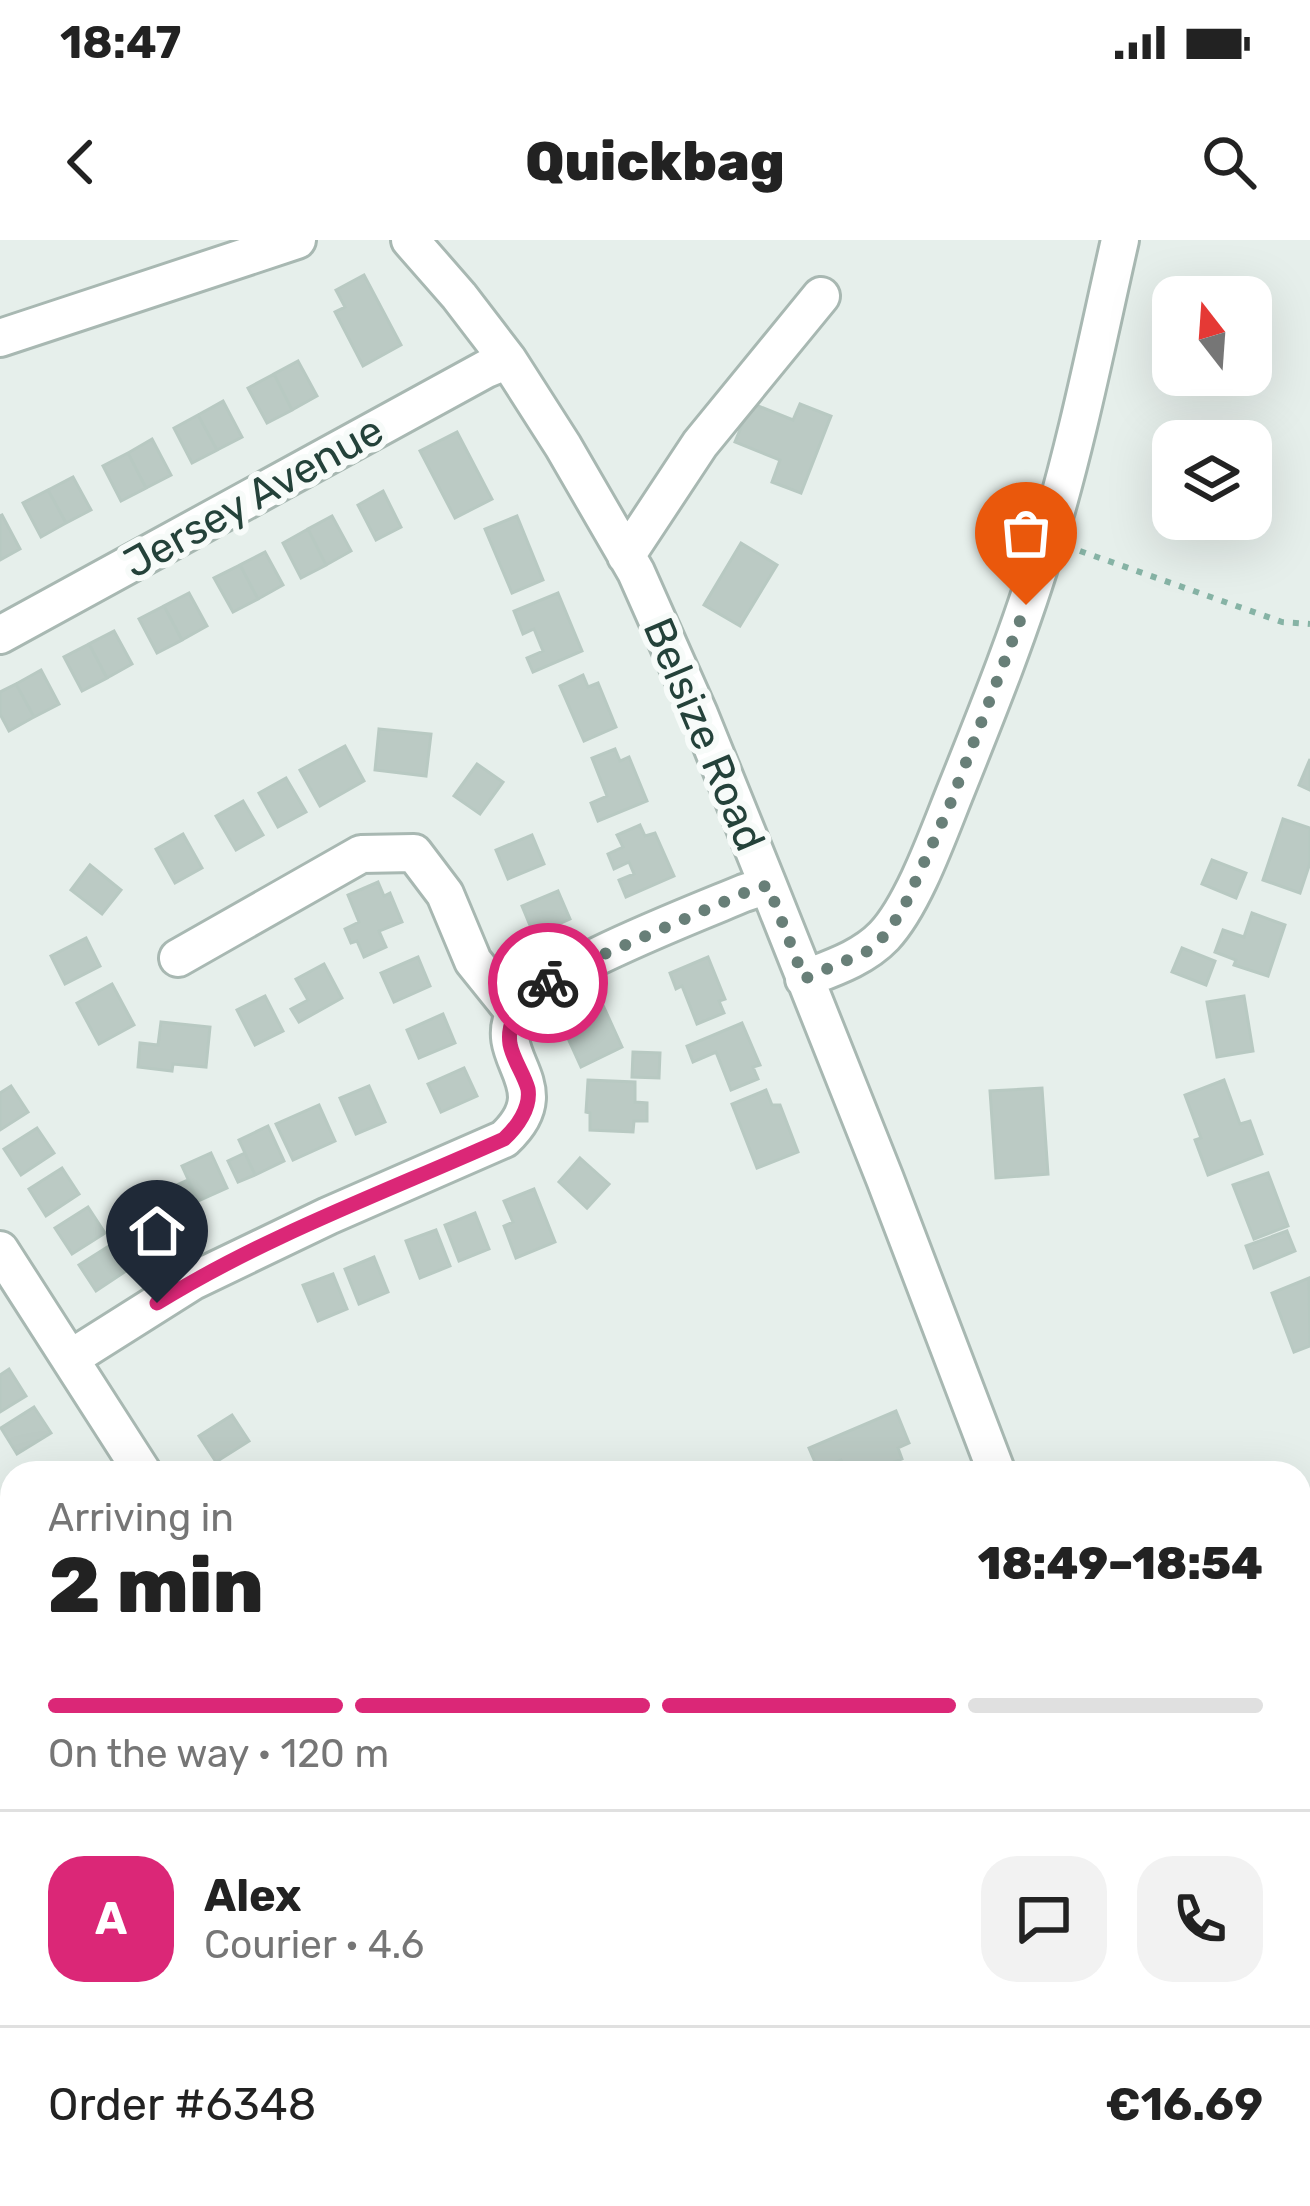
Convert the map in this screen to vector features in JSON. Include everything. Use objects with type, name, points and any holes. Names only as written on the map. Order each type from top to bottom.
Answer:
[{"type":"street","points":[[0,338],[297,240]]},
{"type":"street","name":"Belsize Road","points":[[410,240],[508,360],[626,556],[699,714],[992,1461]]},
{"type":"street","points":[[804,979],[870,950],[888,932],[904,907],[972,751],[1048,539],[1120,240]]},
{"type":"street","points":[[626,556],[700,444],[821,296]]},
{"type":"street","name":"Jersey Avenue","points":[[0,635],[508,360]]},
{"type":"street","points":[[178,958],[361,854],[414,853],[445,894],[473,962],[514,1012]]},
{"type":"street","points":[[71,1358],[193,1281],[504,1139],[519,1125],[529,1094],[509,1042],[514,1012],[532,993],[568,970],[768,885]]},
{"type":"street","points":[[0,1250],[135,1461]]},
{"type":"path","points":[[1048,539],[1282,622],[1310,624]]},
{"type":"building","points":[[364,275],[401,345],[363,366],[335,312],[345,307],[336,290]]},
{"type":"building","points":[[298,361],[317,396],[292,410],[274,374]]},
{"type":"building","points":[[274,374],[292,410],[267,423],[248,388]]},
{"type":"building","points":[[223,401],[242,437],[217,450],[198,415]]},
{"type":"building","points":[[751,403],[793,420],[800,404],[831,416],[801,493],[772,482],[780,460],[735,442]]},
{"type":"building","points":[[198,415],[217,450],[192,463],[174,428]]},
{"type":"building","points":[[457,432],[492,499],[455,518],[420,451]]},
{"type":"building","points":[[152,439],[171,475],[146,488],[128,453]]},
{"type":"building","points":[[128,453],[146,488],[121,501],[103,466]]},
{"type":"building","points":[[73,477],[91,510],[66,523],[48,490]]},
{"type":"building","points":[[48,490],[66,523],[41,537],[23,503]]},
{"type":"building","points":[[383,491],[401,527],[376,540],[358,505]]},
{"type":"building","points":[[0,516],[20,549],[0,560]]},
{"type":"building","points":[[332,516],[351,551],[326,565],[308,529]]},
{"type":"building","points":[[517,516],[543,580],[512,593],[485,529]]},
{"type":"building","points":[[308,529],[326,565],[301,578],[283,543]]},
{"type":"building","points":[[741,543],[777,565],[740,626],[704,605]]},
{"type":"building","points":[[265,552],[283,585],[258,599],[240,565]]},
{"type":"building","points":[[240,565],[258,599],[233,612],[214,578]]},
{"type":"building","points":[[189,593],[207,626],[182,640],[164,606]]},
{"type":"building","points":[[558,593],[582,651],[533,672],[527,658],[543,651],[534,629],[523,634],[514,611]]},
{"type":"building","points":[[164,606],[182,640],[157,653],[139,619]]},
{"type":"building","points":[[114,631],[132,664],[107,678],[89,644]]},
{"type":"building","points":[[89,644],[107,678],[82,691],[64,657]]},
{"type":"building","points":[[41,670],[59,704],[34,717],[16,684]]},
{"type":"building","points":[[583,675],[588,687],[598,683],[616,727],[584,741],[560,686]]},
{"type":"building","points":[[16,684],[34,717],[9,731],[0,714],[0,692]]},
{"type":"building","points":[[379,729],[431,734],[426,776],[375,770]]},
{"type":"building","points":[[345,746],[364,781],[320,806],[300,770]]},
{"type":"building","points":[[615,749],[620,761],[629,757],[647,801],[598,821],[591,803],[607,796],[592,758]]},
{"type":"building","points":[[1310,759],[1310,790],[1299,785]]},
{"type":"building","points":[[477,764],[503,782],[480,814],[454,796]]},
{"type":"building","points":[[286,778],[306,812],[278,827],[259,793]]},
{"type":"building","points":[[243,801],[263,835],[236,850],[216,816]]},
{"type":"building","points":[[1283,819],[1310,828],[1310,863],[1300,893],[1263,880]]},
{"type":"building","points":[[640,825],[645,836],[655,833],[674,876],[626,897],[619,880],[634,874],[629,862],[614,869],[608,854],[623,847],[617,835]]},
{"type":"building","points":[[183,834],[202,868],[175,883],[156,849]]},
{"type":"building","points":[[532,835],[544,864],[508,879],[496,850]]},
{"type":"building","points":[[1212,860],[1246,873],[1236,898],[1202,884]]},
{"type":"building","points":[[90,865],[121,890],[102,914],[71,890]]},
{"type":"building","points":[[378,882],[384,896],[390,893],[402,922],[379,931],[386,947],[364,957],[345,929],[359,922],[348,895]]},
{"type":"building","points":[[558,891],[570,919],[534,935],[522,906]]},
{"type":"building","points":[[1252,913],[1285,925],[1268,976],[1234,965],[1236,960],[1215,952],[1223,930],[1244,937]]},
{"type":"building","points":[[86,938],[100,966],[65,984],[51,956]]},
{"type":"building","points":[[1182,948],[1215,961],[1206,985],[1172,972]]},
{"type":"building","points":[[418,957],[430,986],[394,1002],[381,973]]},
{"type":"building","points":[[708,957],[725,999],[719,1001],[724,1013],[697,1024],[682,986],[676,989],[670,973]]},
{"type":"building","points":[[324,964],[342,998],[299,1022],[291,1009],[308,1000],[296,979]]},
{"type":"building","points":[[112,984],[134,1025],[99,1044],[77,1003]]},
{"type":"building","points":[[265,996],[283,1031],[255,1045],[237,1010]]},
{"type":"building","points":[[1244,996],[1253,1051],[1217,1057],[1207,1002]]},
{"type":"building","points":[[602,1003],[622,1047],[581,1067],[561,1023]]},
{"type":"building","points":[[443,1014],[455,1043],[419,1058],[407,1030]]},
{"type":"building","points":[[161,1022],[210,1027],[206,1067],[173,1064],[172,1071],[138,1067],[140,1043],[158,1045]]},
{"type":"building","points":[[742,1023],[760,1065],[753,1067],[758,1079],[731,1090],[716,1052],[693,1062],[687,1046]]},
{"type":"building","points":[[633,1052],[660,1053],[659,1078],[632,1077]]},
{"type":"building","points":[[464,1068],[477,1096],[441,1112],[428,1084]]},
{"type":"building","points":[[588,1080],[635,1082],[635,1102],[647,1103],[647,1121],[634,1121],[633,1132],[590,1130]]},
{"type":"building","points":[[1224,1080],[1240,1124],[1250,1121],[1262,1154],[1208,1175],[1185,1095]]},
{"type":"building","points":[[11,1086],[28,1112],[0,1130],[0,1093]]},
{"type":"building","points":[[369,1086],[385,1122],[356,1134],[340,1098]]},
{"type":"building","points":[[1042,1088],[1048,1174],[996,1178],[990,1091]]},
{"type":"building","points":[[766,1090],[772,1105],[780,1105],[798,1152],[757,1168],[732,1104]]},
{"type":"building","points":[[319,1105],[335,1141],[293,1160],[276,1124]]},
{"type":"building","points":[[268,1126],[284,1161],[255,1175],[239,1140]]},
{"type":"building","points":[[37,1128],[54,1153],[21,1175],[4,1149]]},
{"type":"building","points":[[211,1153],[227,1188],[198,1201],[182,1166]]},
{"type":"building","points":[[245,1153],[255,1175],[238,1182],[228,1161]]},
{"type":"building","points":[[580,1158],[609,1184],[587,1208],[559,1182]]},
{"type":"building","points":[[62,1168],[79,1194],[46,1216],[29,1189]]},
{"type":"building","points":[[1268,1173],[1288,1226],[1254,1239],[1233,1185]]},
{"type":"building","points":[[188,1180],[198,1201],[180,1209],[170,1188]]},
{"type":"building","points":[[534,1189],[555,1242],[516,1258],[504,1226],[513,1222],[504,1201]]},
{"type":"building","points":[[88,1207],[105,1233],[72,1254],[55,1228]]},
{"type":"building","points":[[475,1213],[489,1249],[459,1261],[445,1225]]},
{"type":"building","points":[[436,1230],[450,1266],[420,1278],[406,1241]]},
{"type":"building","points":[[1287,1231],[1295,1251],[1254,1268],[1246,1246]]},
{"type":"building","points":[[112,1244],[129,1269],[96,1291],[79,1265]]},
{"type":"building","points":[[374,1257],[388,1292],[359,1304],[345,1269]]},
{"type":"building","points":[[333,1274],[347,1309],[318,1321],[303,1285]]},
{"type":"building","points":[[1309,1278],[1310,1346],[1294,1352],[1272,1293]]},
{"type":"building","points":[[9,1369],[26,1396],[0,1412],[0,1375]]},
{"type":"building","points":[[34,1407],[51,1433],[17,1454],[1,1428]]},
{"type":"building","points":[[896,1411],[909,1443],[898,1448],[902,1459],[897,1461],[815,1461],[809,1448]]},
{"type":"building","points":[[232,1415],[249,1441],[215,1461],[199,1436]]},
{"type":"way so far","points":[[548,983],[568,970],[768,885],[804,979],[870,950],[888,932],[916,881],[972,751],[1026,605]]},
{"type":"route","points":[[157,1303],[328,1216],[504,1139],[519,1125],[529,1094],[509,1042],[514,1012],[548,983]]}]
